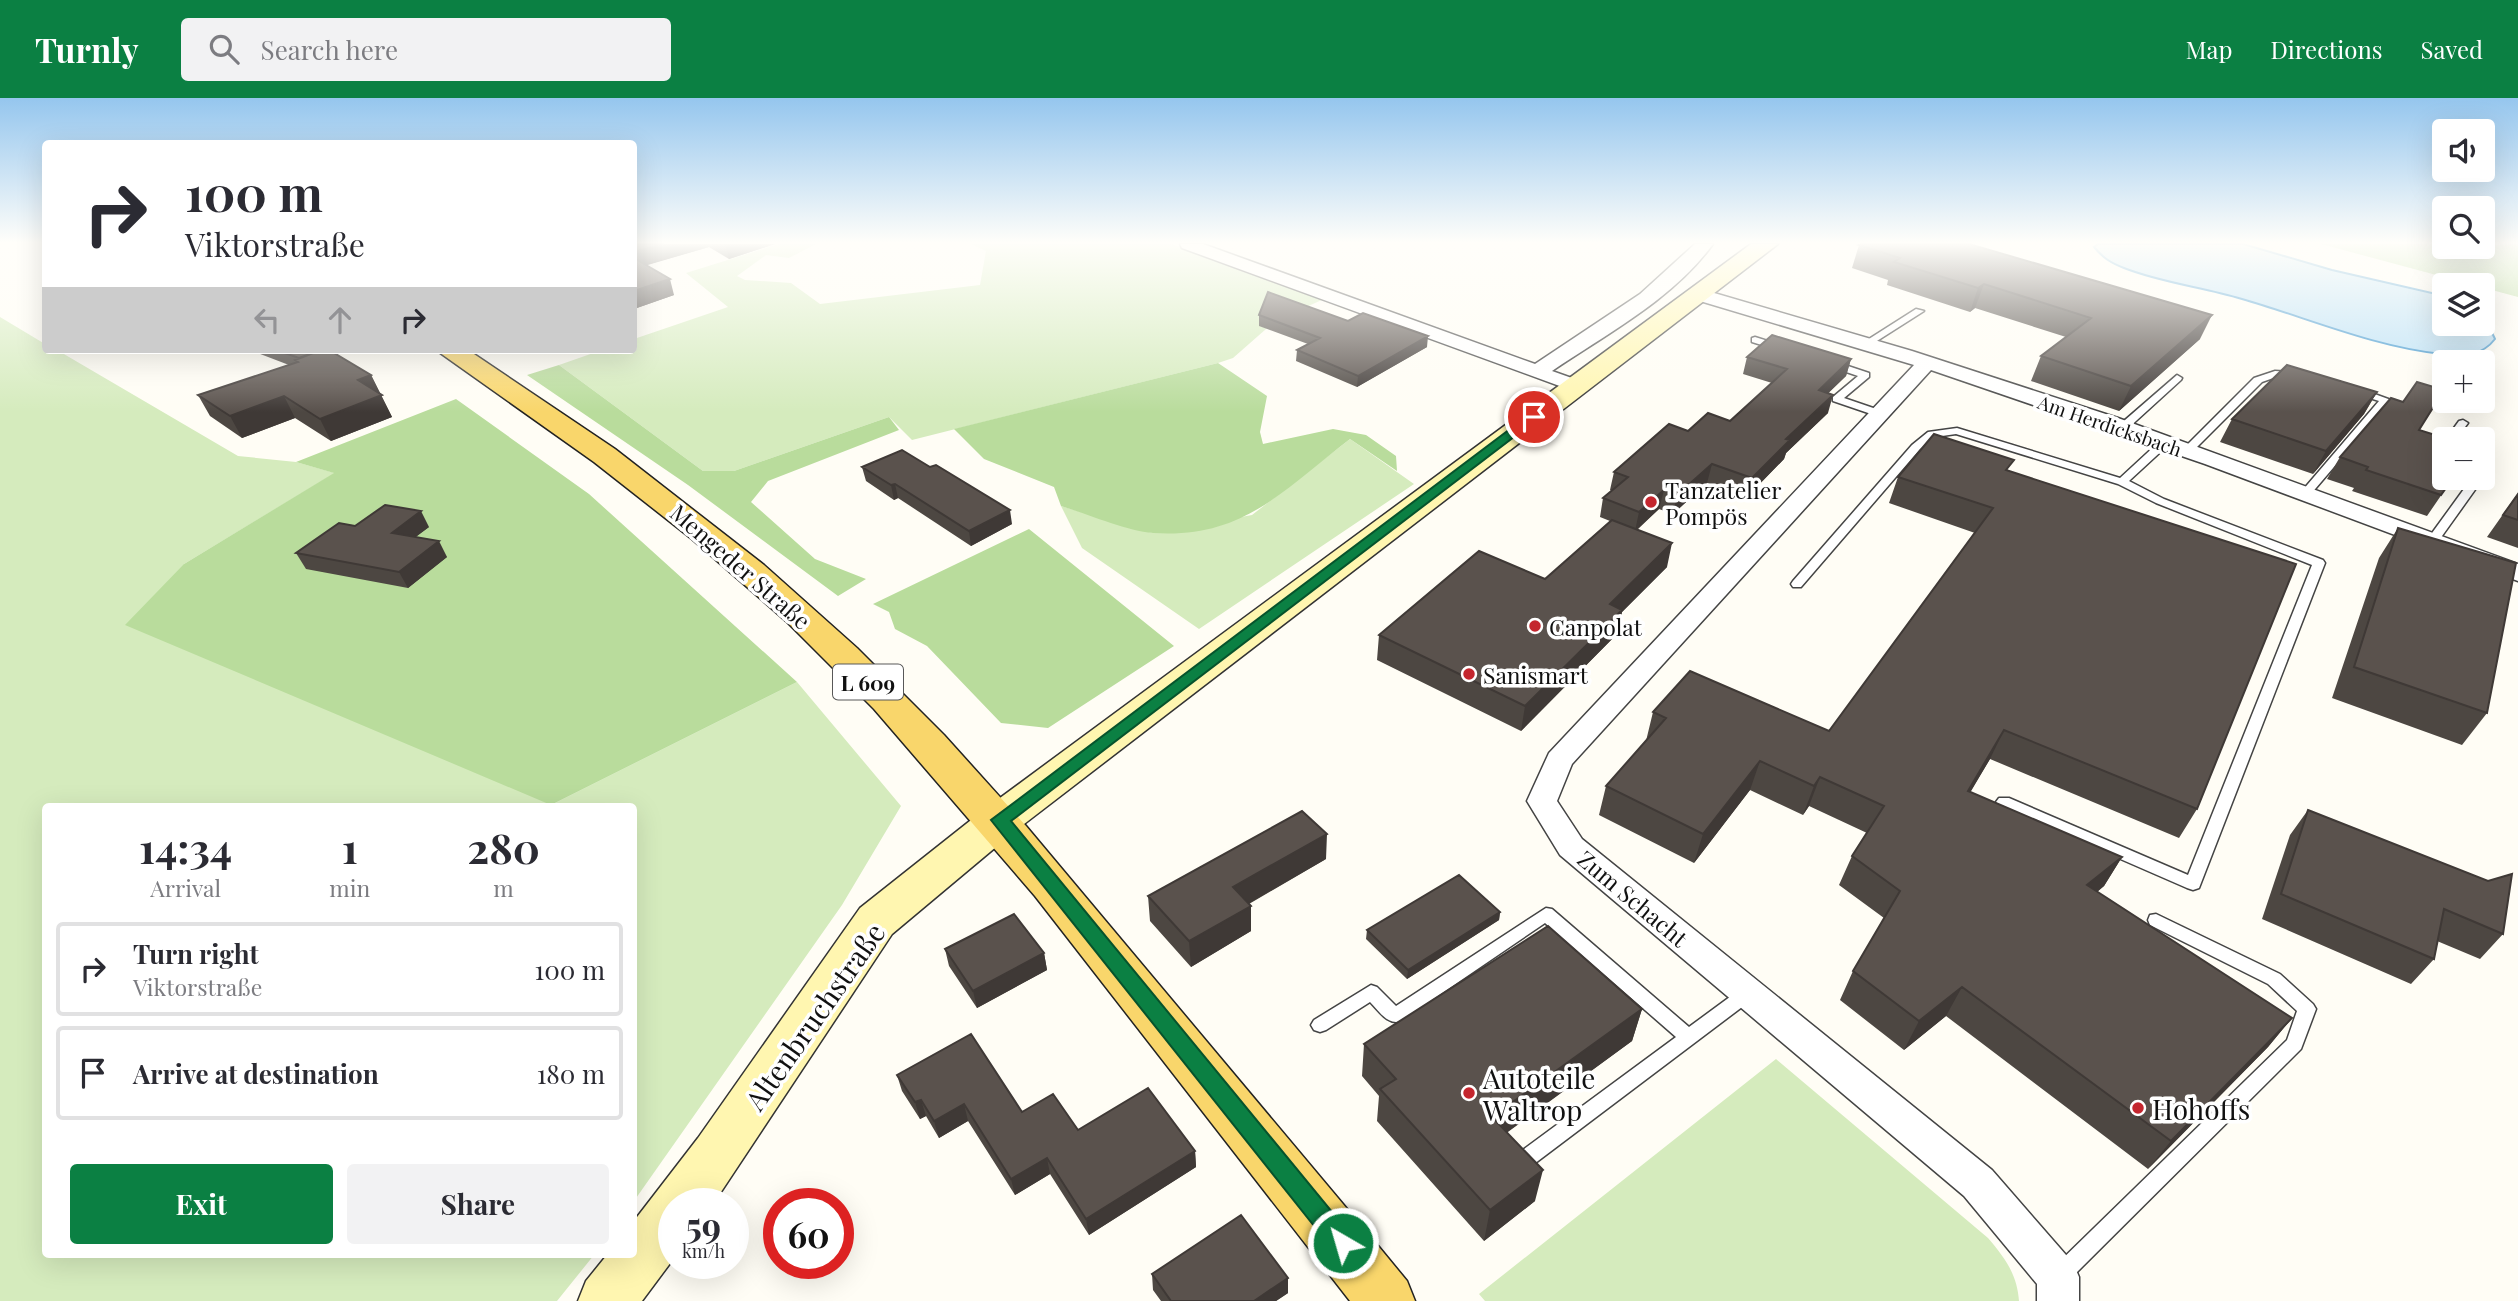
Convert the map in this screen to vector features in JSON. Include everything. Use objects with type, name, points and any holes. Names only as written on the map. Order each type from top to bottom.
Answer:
[{"type":"main road","name":"Altenbruchstraße","points":[[692,1188],[876,921],[1000,820],[1689,300]]},
{"type":"main road","name":"Mengeder Straße","points":[[456,354],[518,394],[650,488],[728,553],[844,656],[1000,820]]},
{"type":"main road","name":"L 609","points":[[1000,820],[1328,1224],[1387,1301]]},
{"type":"main road","points":[[607,1301],[658,1234]]},
{"type":"street","points":[[1341,300],[1576,386]]},
{"type":"street","points":[[1537,372],[1642,300]]},
{"type":"street","name":"Am Herdicksbach","points":[[1718,300],[1927,363],[2121,429],[2306,493],[2518,573]]},
{"type":"street","name":"Zum Schacht","points":[[1927,363],[1559,760],[1542,801],[1571,847],[1978,1183],[2058,1289]]},
{"type":"lane","points":[[1866,344],[1919,311]]},
{"type":"lane","points":[[1755,340],[1791,351]]},
{"type":"lane","points":[[1816,359],[1865,374],[1837,399],[1881,414]]},
{"type":"lane","points":[[2186,452],[2258,380],[2275,374],[2306,376]]},
{"type":"lane","points":[[2121,429],[2177,378]]},
{"type":"lane","points":[[2306,493],[2386,400],[2346,388]]},
{"type":"lane","points":[[2460,427],[2463,423]]},
{"type":"lane","points":[[1797,583],[1916,447],[1932,434],[1957,431],[2122,482],[2160,501],[2319,563],[2193,884],[2004,802]]},
{"type":"lane","points":[[2122,482],[2163,444]]},
{"type":"lane","points":[[2433,540],[2469,490]]},
{"type":"lane","points":[[1320,1025],[1371,992],[1395,1016],[1546,914],[1689,1037]]},
{"type":"lane","points":[[2058,1289],[2295,1044],[2307,1009],[2274,979],[2156,920]]},
{"type":"lane","points":[[1523,1161],[1748,993]]},
{"type":"green space","points":[[720,300],[815,300],[820,304],[853,300],[1321,300],[1275,321],[1233,358],[1218,363],[912,440],[889,417],[734,471],[703,471],[559,365],[591,354],[637,354],[637,338],[728,307]]},
{"type":"green space","points":[[0,317],[42,342],[42,354],[64,354],[238,456],[296,462],[335,473],[184,564],[548,803],[42,803],[42,1258],[592,1258],[557,1301],[0,1301]]},
{"type":"green space","points":[[1218,363],[1267,396],[1260,432],[1263,444],[1333,429],[1366,435],[1396,456],[1397,471],[1350,439],[1282,493],[1238,519],[1213,528],[1185,533],[1142,532],[1061,506],[1054,487],[984,459],[954,429]]},
{"type":"green space","points":[[559,365],[703,471],[734,471],[889,417],[899,430],[768,481],[751,502],[815,559],[866,579],[838,596],[688,485],[527,375]]},
{"type":"green space","points":[[456,399],[589,494],[797,682],[555,803],[546,803],[125,625],[184,564],[334,473],[296,462]]},
{"type":"green space","points":[[1350,439],[1414,484],[1199,629],[1082,548],[1061,506],[1152,533],[1252,515]]},
{"type":"green space","points":[[1029,529],[1174,646],[1048,728],[1001,723],[927,646],[895,629],[889,612],[873,604]]},
{"type":"green space","points":[[797,682],[901,806],[842,905],[637,1197],[637,803],[555,803]]},
{"type":"green space","points":[[1776,1059],[1988,1238],[2009,1267],[2016,1283],[2019,1301],[1485,1301],[1479,1294]]},
{"type":"water","points":[[2246,300],[2432,300],[2432,336],[2494,336],[2495,339],[2482,350],[2432,350],[2432,352],[2391,345]]},
{"type":"building","points":[[1265,300],[1290,300],[1348,321],[1363,313],[1428,336],[1358,376],[1297,350],[1320,338],[1259,315]]},
{"type":"building","points":[[2035,300],[2161,300],[2212,315],[2131,386],[2041,356],[2091,318]]},
{"type":"building","points":[[1772,335],[1851,359],[1819,390],[1833,395],[1786,439],[1790,440],[1752,478],[1712,464],[1677,495],[1664,490],[1639,512],[1603,498],[1628,477],[1614,472],[1669,424],[1688,431],[1708,413],[1730,421],[1787,369],[1747,357]]},
{"type":"building","points":[[288,354],[310,354],[299,358]]},
{"type":"building","points":[[311,354],[336,354],[371,375],[358,380],[382,395],[320,419],[284,396],[230,416],[198,395],[298,362],[295,360]]},
{"type":"building","points":[[2287,365],[2377,392],[2326,451],[2232,419]]},
{"type":"building","points":[[2417,382],[2432,386],[2432,409],[2419,430],[2432,434],[2432,490],[2445,490],[2441,495],[2366,470],[2368,467],[2340,457],[2391,398],[2403,402]]},
{"type":"building","points":[[1934,434],[2014,460],[2006,470],[2296,564],[2197,809],[2004,730],[1968,791],[2122,857],[2087,885],[2292,1018],[2171,1141],[1962,987],[1919,1021],[1853,971],[1900,891],[1852,856],[1884,806],[1820,777],[1814,786],[1760,761],[1703,834],[1606,786],[1666,718],[1653,712],[1690,671],[1829,731],[1993,508],[1898,477]]},
{"type":"building","points":[[902,450],[930,467],[936,465],[1010,510],[969,531],[895,484],[891,485],[862,467]]},
{"type":"building","points":[[2518,494],[2518,520],[2503,515]]},
{"type":"building","points":[[385,505],[421,511],[392,533],[439,541],[399,572],[296,553],[339,523],[355,526]]},
{"type":"building","points":[[1612,520],[1672,543],[1610,604],[1622,610],[1525,706],[1379,635],[1479,551],[1545,579]]},
{"type":"building","points":[[2398,528],[2516,563],[2487,713],[2354,667]]},
{"type":"building","points":[[2308,810],[2488,881],[2512,874],[2503,934],[2444,909],[2434,959],[2281,894]]},
{"type":"building","points":[[1302,811],[1327,834],[1233,887],[1251,906],[1189,941],[1148,896]]},
{"type":"building","points":[[1459,875],[1500,912],[1408,970],[1367,930]]},
{"type":"building","points":[[1014,914],[1044,953],[973,991],[945,949]]},
{"type":"building","name":"Autoteile Waltrop","points":[[1548,926],[1642,1009],[1492,1117],[1543,1170],[1490,1210],[1380,1089],[1396,1079],[1364,1044]]},
{"type":"building","points":[[971,1034],[1022,1112],[1053,1094],[1078,1130],[1148,1088],[1195,1151],[1086,1219],[1047,1158],[1011,1179],[964,1104],[934,1121],[921,1100],[915,1102],[897,1075]]},
{"type":"building","points":[[1241,1215],[1288,1278],[1254,1301],[1171,1301],[1152,1274]]},
{"type":"place","name":"Tanzatelier Pompös","points":[[1651,502]]},
{"type":"place","name":"Canpolat","points":[[1535,626]]},
{"type":"place","name":"Sanismart","points":[[1469,674]]},
{"type":"place","name":"Autoteile Waltrop","points":[[1469,1093]]},
{"type":"place","name":"Hohoffs","points":[[2138,1108]]},
{"type":"route","points":[[1343,1243],[1000,820],[1534,417]]}]
